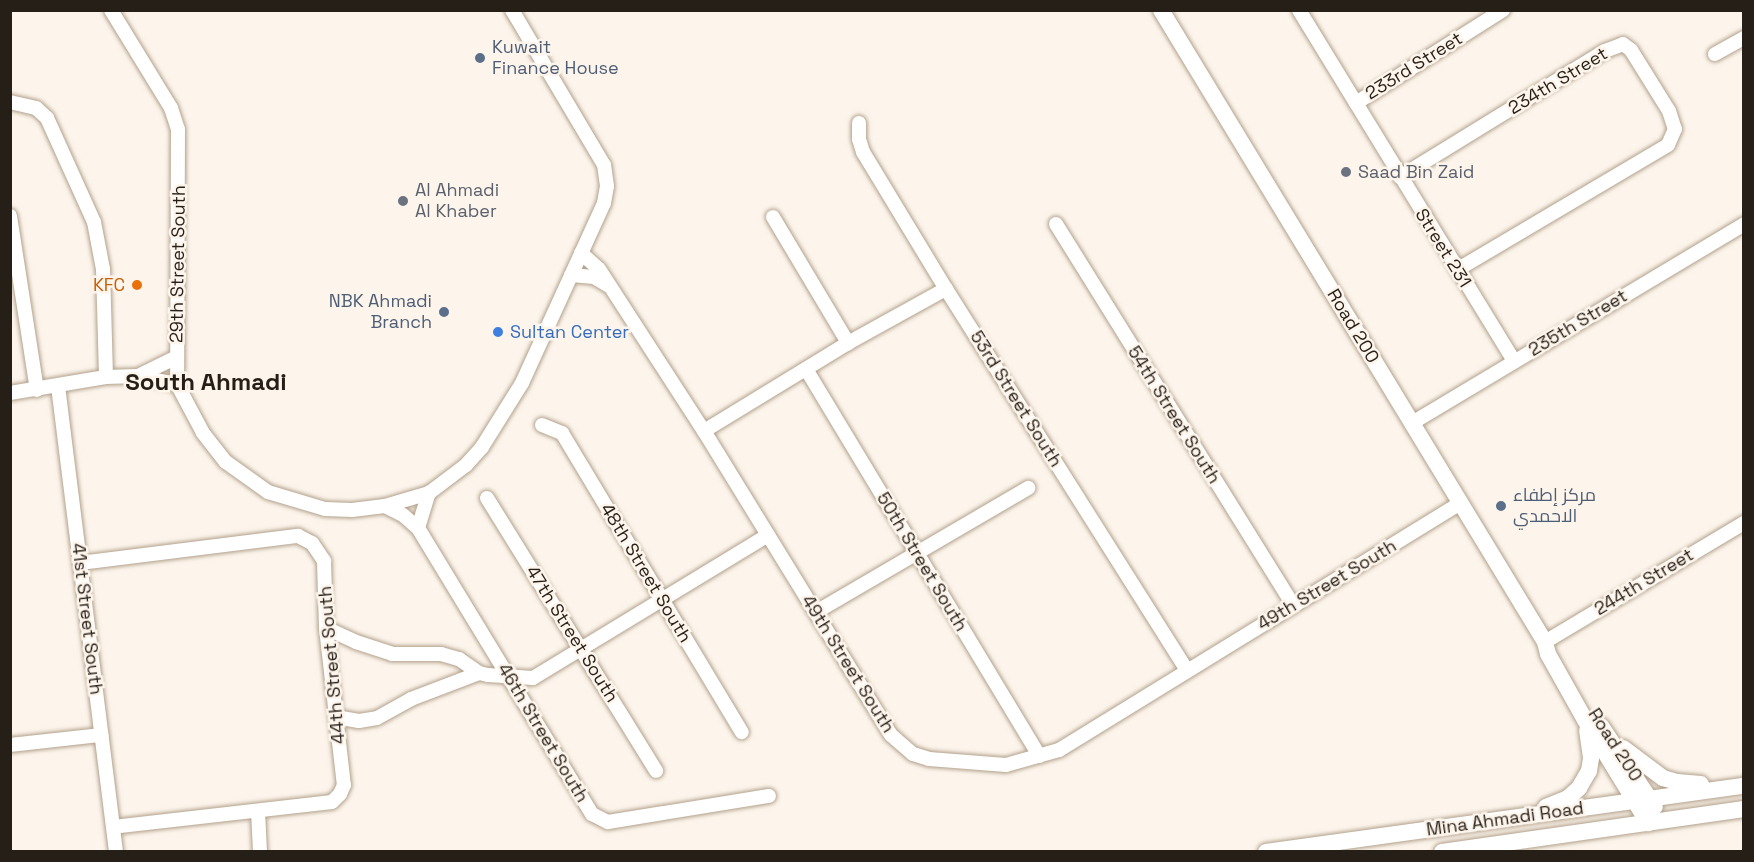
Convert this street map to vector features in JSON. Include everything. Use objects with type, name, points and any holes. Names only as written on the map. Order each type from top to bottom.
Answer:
[{"type":"main road","name":"Road 200","points":[[1161,10],[1545,642],[1548,654],[1585,720],[1643,800]]},
{"type":"main road","name":"Road 200","points":[[1545,642],[1559,654],[1656,821]]},
{"type":"main road","points":[[1501,821],[1555,805],[1579,788],[1589,771],[1591,758],[1585,720]]},
{"type":"main road","points":[[1607,735],[1663,778],[1695,784],[1743,784]]},
{"type":"main road","name":"Mina Ahmadi Road","points":[[1266,852],[1501,821],[1743,784]]},
{"type":"main road","name":"Mina Ahmadi Road","points":[[1442,852],[1743,809]]},
{"type":"street","name":"29th Street South","points":[[111,10],[171,108],[178,129],[180,151],[177,384],[203,433],[226,462],[268,492],[325,509],[351,510],[385,506],[429,493],[466,465],[497,426],[522,383],[603,203],[607,186],[604,165],[512,10]]},
{"type":"street","name":"Street 231","points":[[1299,10],[1514,362]]},
{"type":"street","name":"233rd Street","points":[[1356,103],[1503,10]]},
{"type":"street","points":[[1715,54],[1743,38]]},
{"type":"street","name":"234th Street","points":[[1400,177],[1605,51],[1623,44],[1631,50],[1672,120],[1675,129],[1668,145],[1457,270]]},
{"type":"street","points":[[10,102],[36,108],[47,118],[94,222],[103,269],[106,377]]},
{"type":"street","name":"53rd Street South","points":[[859,123],[859,139],[863,152],[946,289],[1187,670]]},
{"type":"street","points":[[10,216],[17,305],[37,390]]},
{"type":"street","points":[[773,217],[848,343]]},
{"type":"street","name":"54th Street South","points":[[1056,224],[1293,605]]},
{"type":"street","name":"235th Street","points":[[1412,423],[1743,224]]},
{"type":"street","name":"49th Street South","points":[[581,253],[599,269],[704,431],[891,735],[913,754],[929,759],[1006,765],[1059,750],[1461,503]]},
{"type":"street","points":[[572,271],[594,277],[611,288]]},
{"type":"street","points":[[704,431],[848,343],[946,289]]},
{"type":"street","points":[[138,376],[177,357]]},
{"type":"street","name":"50th Street South","points":[[806,369],[1039,756]]},
{"type":"street","points":[[10,393],[106,377],[138,376],[177,384]]},
{"type":"street","name":"41st Street South","points":[[58,386],[116,852]]},
{"type":"street","name":"48th Street South","points":[[542,425],[562,433],[742,732]]},
{"type":"street","points":[[816,612],[1028,488]]},
{"type":"street","points":[[418,528],[429,493]]},
{"type":"street","name":"47th Street South","points":[[487,498],[656,771]]},
{"type":"street","name":"46th Street South","points":[[385,506],[403,515],[418,528],[592,814],[608,822],[770,795]]},
{"type":"street","name":"244th Street","points":[[1545,642],[1743,523]]},
{"type":"street","points":[[326,628],[392,654],[441,654],[459,659],[479,673],[526,679],[538,676],[768,535]]},
{"type":"street","name":"44th Street South","points":[[80,563],[298,536],[312,543],[324,561],[326,628],[344,785],[340,794],[332,802],[113,827]]},
{"type":"street","points":[[336,717],[359,721],[377,718],[411,699],[479,673]]},
{"type":"street","points":[[10,745],[101,735]]},
{"type":"street","points":[[258,811],[260,852]]},
{"type":"place","name":"Kuwait Finance House","points":[[480,58]]},
{"type":"place","name":"Saad Bin Zaid","points":[[1346,172]]},
{"type":"place","name":"Al Ahmadi Al Khaber","points":[[403,201]]},
{"type":"place","name":"KFC","points":[[137,285]]},
{"type":"place","name":"NBK Ahmadi Branch","points":[[444,312]]},
{"type":"place","name":"Sultan Center","points":[[498,332]]},
{"type":"place","name":"مركز إطفاء الاحمدي","points":[[1501,506]]},
{"type":"district","name":"South Ahmadi","points":[[206,382]]}]
